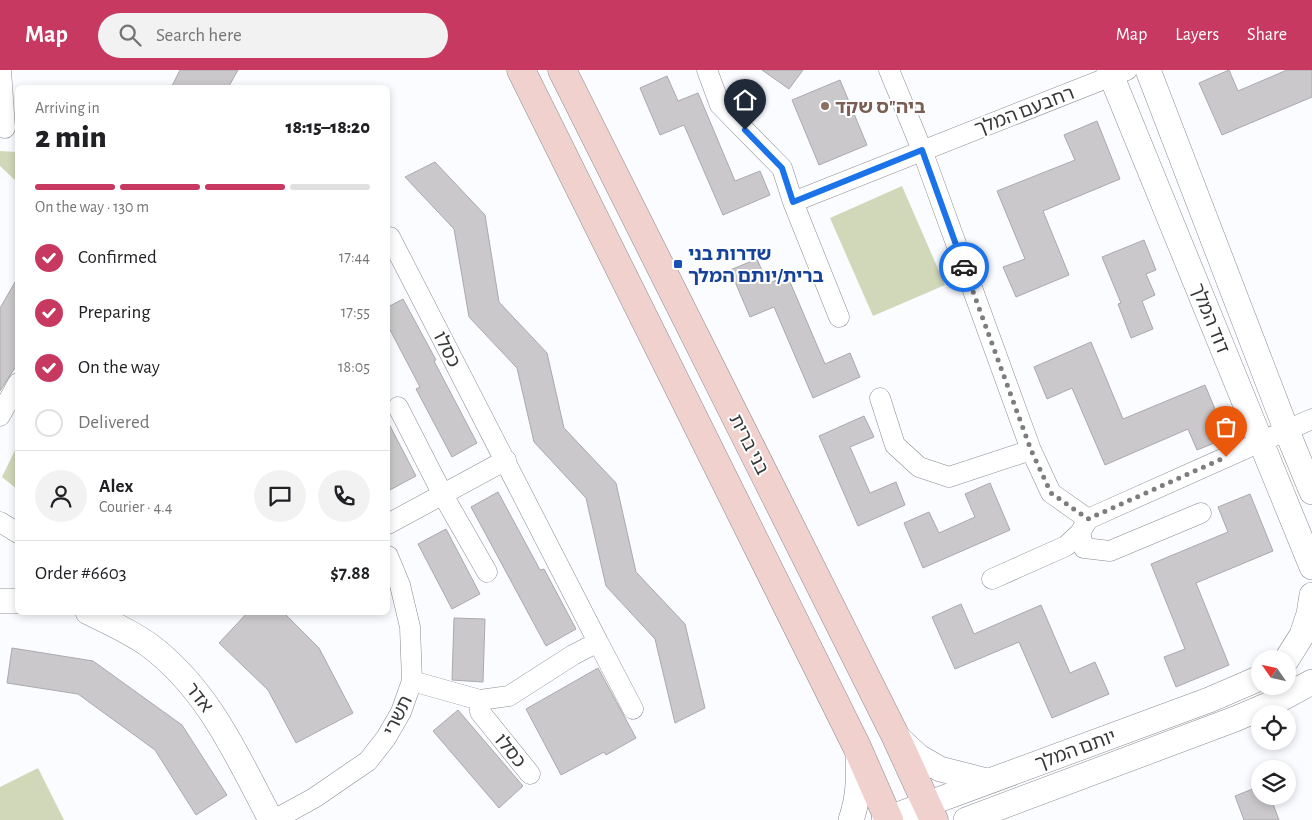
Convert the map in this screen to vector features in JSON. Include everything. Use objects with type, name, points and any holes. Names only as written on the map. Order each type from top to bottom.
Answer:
[{"type":"main road","name":"בני ברית","points":[[521,70],[857,747],[887,819]]},
{"type":"main road","name":"בני ברית","points":[[562,70],[895,735],[930,812]]},
{"type":"street","points":[[1,70],[8,129]]},
{"type":"street","points":[[708,70],[720,105],[782,168],[793,202],[839,317]]},
{"type":"street","points":[[889,70],[922,150],[1031,450],[1051,493],[1084,526],[1084,548],[1110,551],[1201,513]]},
{"type":"street","name":"דוד המלך","points":[[1148,70],[1312,492]]},
{"type":"street","name":"רחבעם המלך","points":[[793,202],[1116,72]]},
{"type":"street","name":"דוד המלך","points":[[1116,72],[1312,567]]},
{"type":"street","name":"כסלו","points":[[390,240],[506,460],[633,709]]},
{"type":"street","points":[[0,416],[15,388]]},
{"type":"street","points":[[880,398],[895,444],[919,467],[949,477],[1031,450]]},
{"type":"street","points":[[398,407],[442,495],[487,572]]},
{"type":"street","points":[[992,580],[1066,546],[1084,526],[1286,429],[1312,419]]},
{"type":"street","points":[[390,523],[506,460]]},
{"type":"street","points":[[0,522],[15,531]]},
{"type":"street","name":"תשרי","points":[[272,820],[314,798],[368,761],[386,738],[401,712],[412,681],[410,627],[400,585],[390,561]]},
{"type":"street","points":[[1293,650],[1302,636],[1309,614],[1312,595]]},
{"type":"street","points":[[0,601],[15,600]]},
{"type":"street","name":"אדר","points":[[94,615],[149,645],[190,682],[217,719],[272,820]]},
{"type":"street","points":[[412,681],[480,700],[509,696],[598,642]]},
{"type":"street","points":[[1296,654],[1312,644]]},
{"type":"street","name":"יותם המלך","points":[[887,819],[930,812],[987,781],[1209,700],[1251,682]]},
{"type":"street","name":"יותם המלך","points":[[966,820],[994,813],[1234,719],[1275,702],[1311,683]]},
{"type":"street","name":"כסלו","points":[[480,700],[480,712],[530,774]]},
{"type":"street","points":[[895,735],[919,757],[940,769],[987,781]]},
{"type":"street","points":[[850,820],[856,804],[859,778],[857,747]]},
{"type":"green space","points":[[0,151],[15,152],[15,180],[0,166]]},
{"type":"green space","points":[[902,186],[945,285],[873,316],[830,218]]},
{"type":"green space","points":[[15,450],[15,487],[2,477]]},
{"type":"green space","points":[[38,768],[64,820],[0,820],[0,787]]},
{"type":"building","points":[[180,70],[238,70],[230,85],[172,85]]},
{"type":"building","points":[[762,70],[803,70],[789,89]]},
{"type":"building","points":[[1229,70],[1238,91],[1287,70],[1312,70],[1312,97],[1222,135],[1199,83]]},
{"type":"building","points":[[667,76],[678,101],[698,93],[735,181],[760,171],[770,195],[723,215],[684,125],[660,135],[640,88]]},
{"type":"building","points":[[840,80],[867,145],[819,165],[792,100]]},
{"type":"building","points":[[1097,121],[1120,179],[1043,211],[1069,275],[1016,297],[1003,267],[1025,259],[997,191],[1075,160],[1064,135]]},
{"type":"building","points":[[435,162],[485,215],[499,302],[547,353],[564,428],[616,483],[636,572],[685,624],[705,708],[675,723],[655,639],[606,586],[586,498],[534,442],[517,368],[469,317],[454,229],[405,177]]},
{"type":"building","points":[[1144,240],[1156,270],[1146,274],[1155,295],[1142,301],[1153,329],[1131,338],[1118,304],[1121,303],[1102,257]]},
{"type":"building","points":[[757,259],[768,284],[787,275],[825,364],[850,353],[860,377],[813,398],[774,307],[750,317],[730,270]]},
{"type":"building","points":[[15,282],[15,368],[0,391],[0,308]]},
{"type":"building","points":[[403,299],[477,443],[452,457],[416,389],[420,387],[390,330],[390,306]]},
{"type":"building","points":[[1091,342],[1123,419],[1205,385],[1227,438],[1197,450],[1188,429],[1105,465],[1072,388],[1047,399],[1034,367]]},
{"type":"building","points":[[864,416],[874,437],[850,447],[870,493],[896,482],[905,505],[858,526],[819,436]]},
{"type":"building","points":[[390,426],[416,476],[390,490]]},
{"type":"building","points":[[990,483],[1010,530],[923,568],[904,523],[929,512],[939,533],[975,517],[965,494]]},
{"type":"building","points":[[498,492],[540,570],[544,569],[576,629],[546,646],[471,507]]},
{"type":"building","points":[[1250,494],[1273,551],[1196,583],[1229,665],[1176,687],[1164,657],[1185,649],[1151,564],[1228,532],[1218,507]]},
{"type":"building","points":[[446,529],[480,594],[452,609],[418,544]]},
{"type":"building","points":[[961,604],[974,634],[1041,605],[1070,673],[1095,662],[1109,694],[1052,718],[1019,642],[955,669],[932,617]]},
{"type":"building","points":[[245,615],[286,615],[319,648],[353,713],[296,743],[268,690],[219,643]]},
{"type":"building","points":[[454,618],[485,619],[483,682],[452,680]]},
{"type":"building","points":[[12,648],[93,661],[182,725],[227,795],[196,815],[155,750],[78,694],[7,683]]},
{"type":"building","points":[[598,668],[636,738],[606,755],[604,752],[561,775],[526,709]]},
{"type":"building","points":[[458,710],[523,786],[499,808],[433,731]]},
{"type":"building","points":[[1251,790],[1251,805],[1273,805],[1279,820],[1244,820],[1235,796]]},
{"type":"way so far","points":[[964,267],[1031,450],[1051,493],[1088,519],[1226,457]]},
{"type":"place","name":"ביה\"ס שקד","points":[[825,106]]},
{"type":"place","name":"שדרות בני ברית/יותם המלך","points":[[678,264]]},
{"type":"route","points":[[745,130],[782,168],[793,202],[922,150],[964,267]]}]
